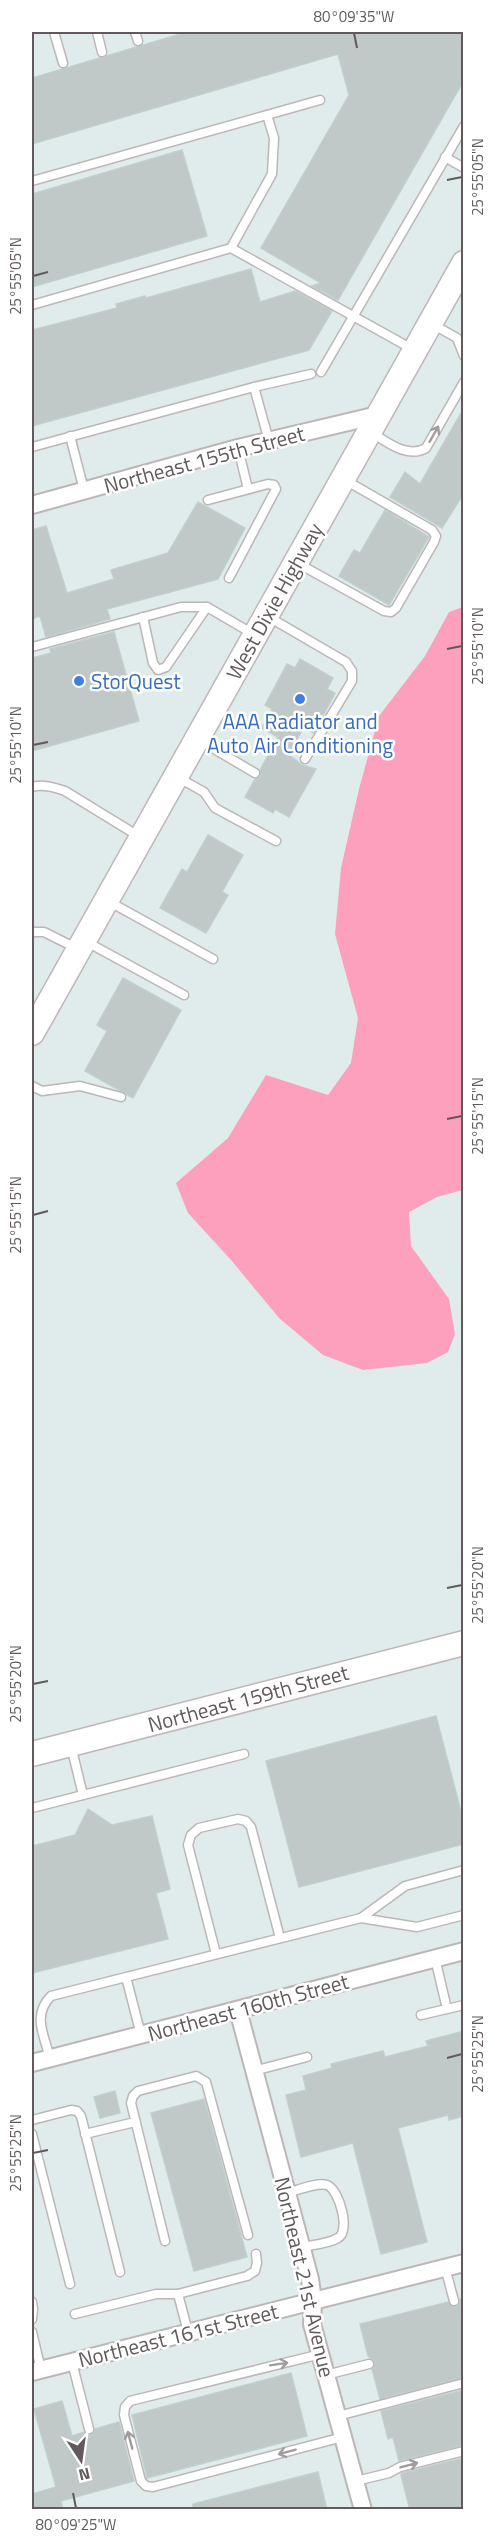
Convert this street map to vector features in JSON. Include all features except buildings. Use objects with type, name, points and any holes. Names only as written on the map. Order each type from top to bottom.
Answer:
[{"type":"main road","name":"West Dixie Highway","points":[[32,1033],[464,263]]},
{"type":"main road","name":"Northeast 159th Street","points":[[32,1754],[464,1642]]},
{"type":"street","name":"Northeast 155th Street","points":[[32,505],[238,448],[373,423]]},
{"type":"street","name":"Northeast 160th Street","points":[[32,2063],[464,1951]]},
{"type":"street","name":"Northeast 21st Avenue","points":[[238,2010],[302,2247],[313,2301],[312,2324],[363,2510]]},
{"type":"street","name":"Northeast 161st Street","points":[[36,2371],[464,2263]]},
{"type":"lane","points":[[54,32],[63,63]]},
{"type":"lane","points":[[97,32],[102,52]]},
{"type":"lane","points":[[32,182],[320,100]]},
{"type":"lane","points":[[231,248],[272,174],[274,138],[267,115]]},
{"type":"lane","points":[[321,372],[464,126]]},
{"type":"lane","points":[[445,157],[464,168]]},
{"type":"lane","points":[[32,305],[231,248],[414,350]]},
{"type":"lane","points":[[429,323],[457,338],[464,356]]},
{"type":"lane","points":[[32,447],[254,387],[311,374]]},
{"type":"lane","points":[[373,423],[397,448],[414,453],[421,451],[426,448],[464,382]]},
{"type":"lane","points":[[254,387],[268,441]]},
{"type":"lane","points":[[70,436],[84,490]]},
{"type":"lane","points":[[238,448],[248,489]]},
{"type":"lane","points":[[296,562],[384,611],[391,612],[396,608],[435,543],[436,536],[432,530],[342,479]]},
{"type":"lane","points":[[208,500],[268,484],[274,485],[276,489],[229,578]]},
{"type":"lane","points":[[32,647],[181,607],[207,607],[260,625],[346,662],[352,671],[352,681],[305,759]]},
{"type":"lane","points":[[143,617],[153,663],[158,670],[166,667],[207,607]]},
{"type":"lane","points":[[196,739],[255,773]]},
{"type":"lane","points":[[176,776],[204,792],[215,808],[276,841]]},
{"type":"lane","points":[[32,787],[39,785],[65,791],[142,837]]},
{"type":"lane","points":[[106,900],[213,959]]},
{"type":"lane","points":[[32,932],[44,932],[81,945],[184,995]]},
{"type":"lane","points":[[32,1086],[42,1091],[80,1086],[120,1097]]},
{"type":"lane","points":[[71,1744],[83,1795]]},
{"type":"lane","points":[[32,1808],[244,1754]]},
{"type":"lane","points":[[216,1954],[188,1845],[191,1835],[199,1828],[238,1819],[246,1821],[251,1827],[280,1938]]},
{"type":"lane","points":[[50,2058],[39,2016],[42,2005],[51,1996],[361,1918],[405,1886],[464,1870]]},
{"type":"lane","points":[[361,1918],[417,1927],[464,1915]]},
{"type":"lane","points":[[435,1958],[447,2009]]},
{"type":"lane","points":[[126,1977],[141,2036]]},
{"type":"lane","points":[[421,2015],[464,2005]]},
{"type":"lane","points":[[254,2071],[307,2057]]},
{"type":"lane","points":[[165,2241],[130,2103],[138,2091],[196,2076],[206,2082],[248,2235]]},
{"type":"lane","points":[[32,2120],[71,2110],[77,2111],[81,2116],[120,2272]]},
{"type":"lane","points":[[85,2134],[135,2122]]},
{"type":"lane","points":[[32,2134],[70,2284]]},
{"type":"lane","points":[[287,2193],[324,2184],[332,2187],[336,2193],[345,2226],[343,2233],[338,2238],[302,2247]]},
{"type":"lane","points":[[75,2314],[156,2294],[178,2294],[247,2276],[255,2271],[256,2254]]},
{"type":"lane","points":[[445,2267],[453,2301]]},
{"type":"lane","points":[[178,2294],[188,2332]]},
{"type":"lane","points":[[32,2302],[32,2319]]},
{"type":"lane","points":[[32,2337],[36,2371]]},
{"type":"lane","points":[[321,2354],[130,2401],[125,2407],[124,2415],[141,2481],[146,2486],[153,2487],[343,2437]]},
{"type":"lane","points":[[72,2362],[89,2429]]},
{"type":"lane","points":[[326,2375],[369,2364]]},
{"type":"lane","points":[[338,2416],[464,2383]]},
{"type":"lane","points":[[356,2481],[464,2451]]},
{"type":"shaded area","points":[[463,607],[463,1190],[437,1197],[409,1212],[411,1246],[449,1299],[455,1334],[448,1352],[427,1363],[363,1370],[323,1355],[279,1318],[188,1213],[176,1183],[228,1138],[266,1075],[328,1095],[351,1063],[358,1018],[335,934],[341,868],[359,789],[379,716],[425,656],[449,612]]},
{"type":"place","name":"StorQuest","points":[[79,681]]},
{"type":"place","name":"AAA Radiator and Auto Air Conditioning","points":[[300,699]]}]
